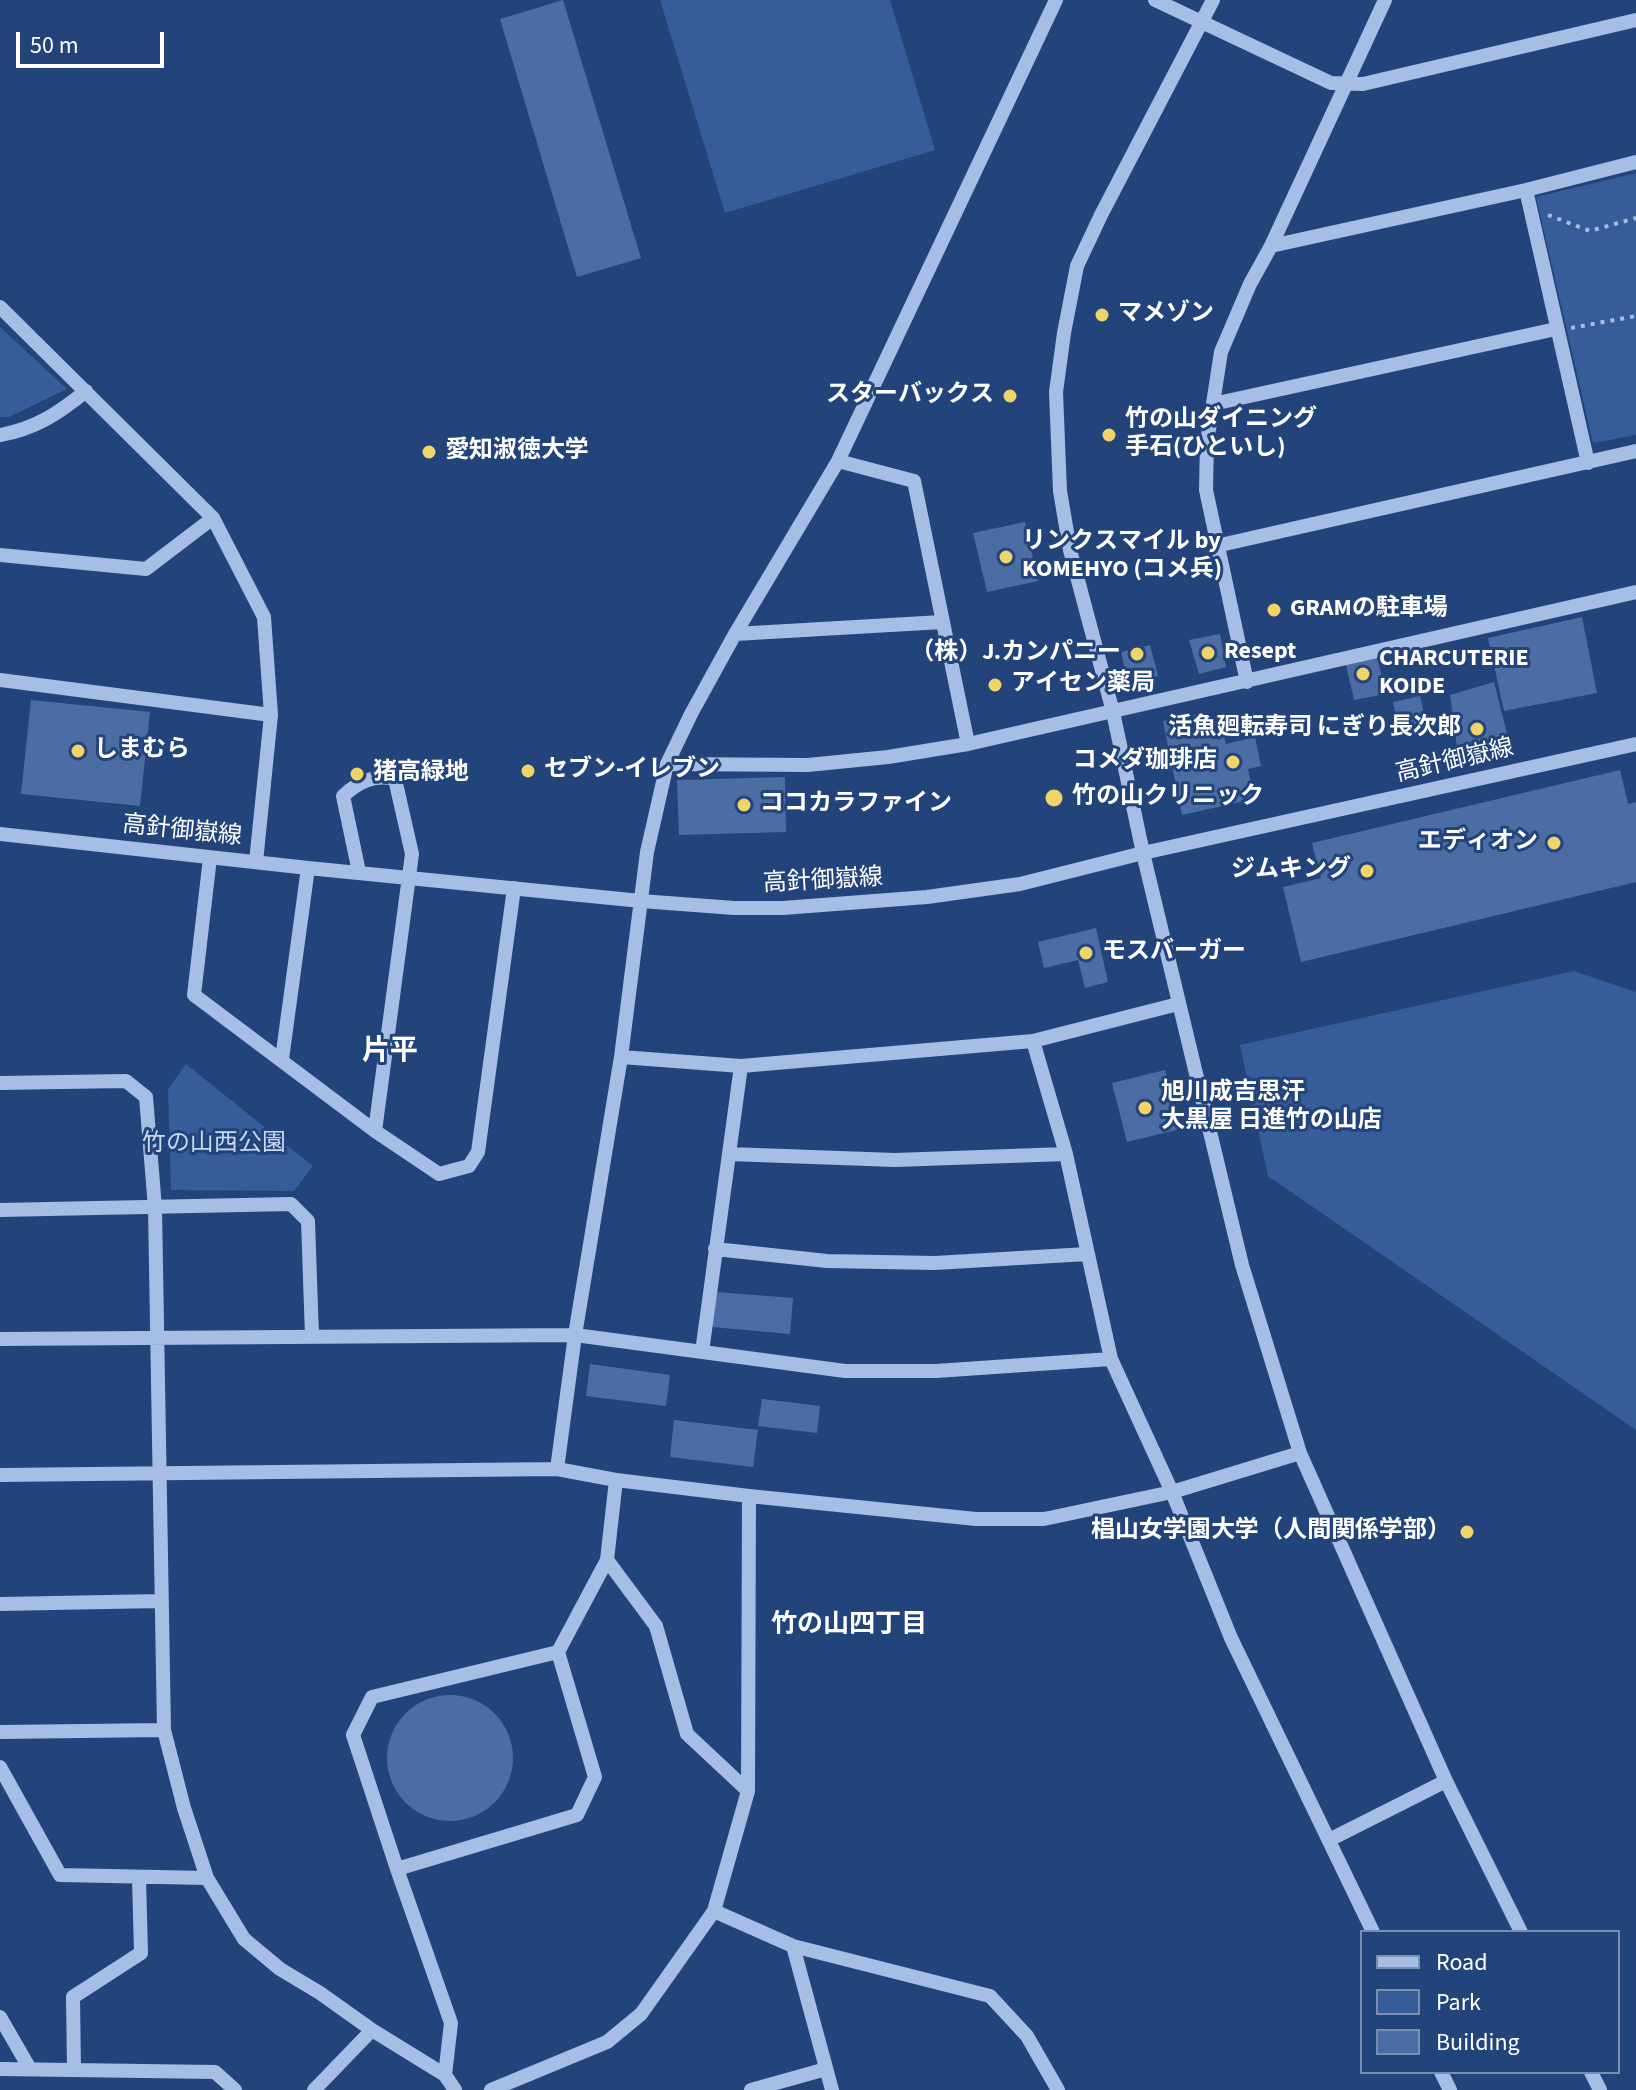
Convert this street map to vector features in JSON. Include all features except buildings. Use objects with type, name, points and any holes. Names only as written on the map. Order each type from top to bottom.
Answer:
[{"type":"street","points":[[557,1469],[575,1335],[621,1057],[647,852],[667,764],[735,634],[838,461],[1056,0]]},
{"type":"street","points":[[1155,0],[1331,83],[1346,84],[1363,84],[1636,20]]},
{"type":"street","points":[[1213,0],[1077,266],[1056,392],[1060,491],[1070,550],[1113,712],[1178,1004],[1242,1265],[1300,1453],[1446,1781],[1520,1930]]},
{"type":"street","points":[[1247,682],[1206,490],[1207,442],[1221,352],[1250,284],[1271,246],[1385,0]]},
{"type":"street","points":[[1271,246],[1527,198],[1636,162]]},
{"type":"street","points":[[1527,198],[1588,463]]},
{"type":"street","points":[[0,307],[213,518],[264,617],[271,715],[256,862]]},
{"type":"street","points":[[1213,404],[1556,329]]},
{"type":"street","points":[[0,435],[21,431],[51,419],[86,391]]},
{"type":"street","points":[[1216,546],[1636,451]]},
{"type":"street","points":[[838,461],[914,481],[968,744]]},
{"type":"street","points":[[0,555],[146,569],[213,518]]},
{"type":"street","points":[[667,764],[808,765],[888,757],[968,744],[1636,592]]},
{"type":"street","points":[[735,634],[942,622]]},
{"type":"street","points":[[0,680],[271,715]]},
{"type":"street","name":"高針御嶽線","points":[[0,834],[641,901],[734,908],[783,908],[927,897],[1020,884],[1143,853],[1636,744]]},
{"type":"street","points":[[359,872],[343,796],[358,782],[384,776],[395,779],[412,854],[375,1131]]},
{"type":"street","points":[[210,858],[194,995],[375,1131],[439,1174],[469,1166],[478,1152],[514,888]]},
{"type":"street","points":[[282,1059],[308,868]]},
{"type":"street","points":[[621,1057],[741,1066],[1033,1041],[1178,1004]]},
{"type":"street","points":[[1033,1041],[1066,1154],[1111,1359],[1172,1492],[1231,1638],[1372,1930]]},
{"type":"street","points":[[702,1352],[741,1066]]},
{"type":"street","points":[[0,1083],[126,1081],[146,1097],[155,1208],[164,1730],[184,1808],[207,1878],[244,1939],[280,1969],[445,2075],[455,2090]]},
{"type":"street","points":[[729,1154],[895,1160],[1066,1154]]},
{"type":"street","points":[[0,1210],[291,1204],[308,1221],[312,1336]]},
{"type":"street","points":[[715,1249],[827,1261],[935,1263],[1087,1254]]},
{"type":"street","points":[[0,1339],[575,1335],[845,1371],[936,1371],[1111,1359]]},
{"type":"street","points":[[0,1475],[557,1469],[616,1480],[749,1496],[976,1519],[1044,1519],[1172,1492],[1300,1453]]},
{"type":"street","points":[[397,1869],[577,1815],[595,1777],[558,1652],[607,1560],[616,1480]]},
{"type":"street","points":[[491,2090],[607,2042],[641,2014],[714,1911],[748,1791],[749,1496]]},
{"type":"street","points":[[607,1560],[656,1626],[687,1734],[748,1791]]},
{"type":"street","points":[[0,1604],[161,1601]]},
{"type":"street","points":[[445,2075],[451,2023],[353,1735],[372,1697],[558,1652]]},
{"type":"street","points":[[0,1732],[164,1730]]},
{"type":"street","points":[[0,1767],[60,1875],[207,1878]]},
{"type":"street","points":[[1329,1840],[1446,1781]]},
{"type":"street","points":[[74,2070],[73,1997],[141,1953],[139,1878]]},
{"type":"street","points":[[714,1911],[793,1946],[990,1996],[1027,2036],[1058,2090]]},
{"type":"street","points":[[793,1946],[832,2090]]},
{"type":"street","points":[[0,2017],[30,2069]]},
{"type":"street","points":[[314,2090],[372,2030]]},
{"type":"street","points":[[0,2069],[215,2072],[235,2090]]},
{"type":"street","points":[[751,2090],[826,2069]]},
{"type":"path","points":[[1527,198],[1558,220],[1590,231],[1636,218]]},
{"type":"path","points":[[1556,329],[1585,327],[1636,316]]},
{"type":"green space","points":[[660,0],[890,0],[935,150],[725,213]]},
{"type":"green space","points":[[1636,173],[1636,435],[1593,443],[1536,197]]},
{"type":"green space","points":[[0,327],[67,389],[9,417],[0,417]]},
{"type":"green space","points":[[1574,971],[1636,992],[1636,1430],[1268,1176],[1240,1045]]},
{"type":"green space","name":"竹の山西公園","points":[[186,1064],[313,1166],[294,1191],[171,1190],[168,1089]]},
{"type":"place","name":"マメゾン","points":[[1102,315]]},
{"type":"place","name":"スターバックス","points":[[1010,396]]},
{"type":"place","name":"竹の山ダイニング 手石(ひといし)","points":[[1109,435]]},
{"type":"place","name":"愛知淑徳大学","points":[[429,452]]},
{"type":"place","name":"リンクスマイル by KOMEHYO (コメ兵)","points":[[1006,557]]},
{"type":"place","name":"GRAMの駐車場","points":[[1274,610]]},
{"type":"place","name":"Resept","points":[[1208,653]]},
{"type":"place","name":"（株）J.カンパニー","points":[[1137,654]]},
{"type":"place","name":"CHARCUTERIE KOIDE","points":[[1363,674]]},
{"type":"place","name":"アイセン薬局","points":[[995,685]]},
{"type":"place","name":"活魚廻転寿司 にぎり長次郎","points":[[1477,729]]},
{"type":"place","name":"しまむら","points":[[78,751]]},
{"type":"place","name":"コメダ珈琲店","points":[[1233,762]]},
{"type":"place","name":"セブン-イレブン","points":[[528,771]]},
{"type":"place","name":"猪高緑地","points":[[357,774]]},
{"type":"place","name":"竹の山クリニック","points":[[1054,798]]},
{"type":"place","name":"ココカラファイン","points":[[744,805]]},
{"type":"place","name":"エディオン","points":[[1554,843]]},
{"type":"place","name":"ジムキング","points":[[1367,871]]},
{"type":"place","name":"モスバーガー","points":[[1086,953]]},
{"type":"place","name":"旭川成吉思汗 大黒屋 日進竹の山店","points":[[1145,1108]]},
{"type":"place","name":"椙山女学園大学（人間関係学部）","points":[[1467,1532]]},
{"type":"district","name":"片平","points":[[390,1053]]},
{"type":"district","name":"竹の山四丁目","points":[[849,1626]]}]
